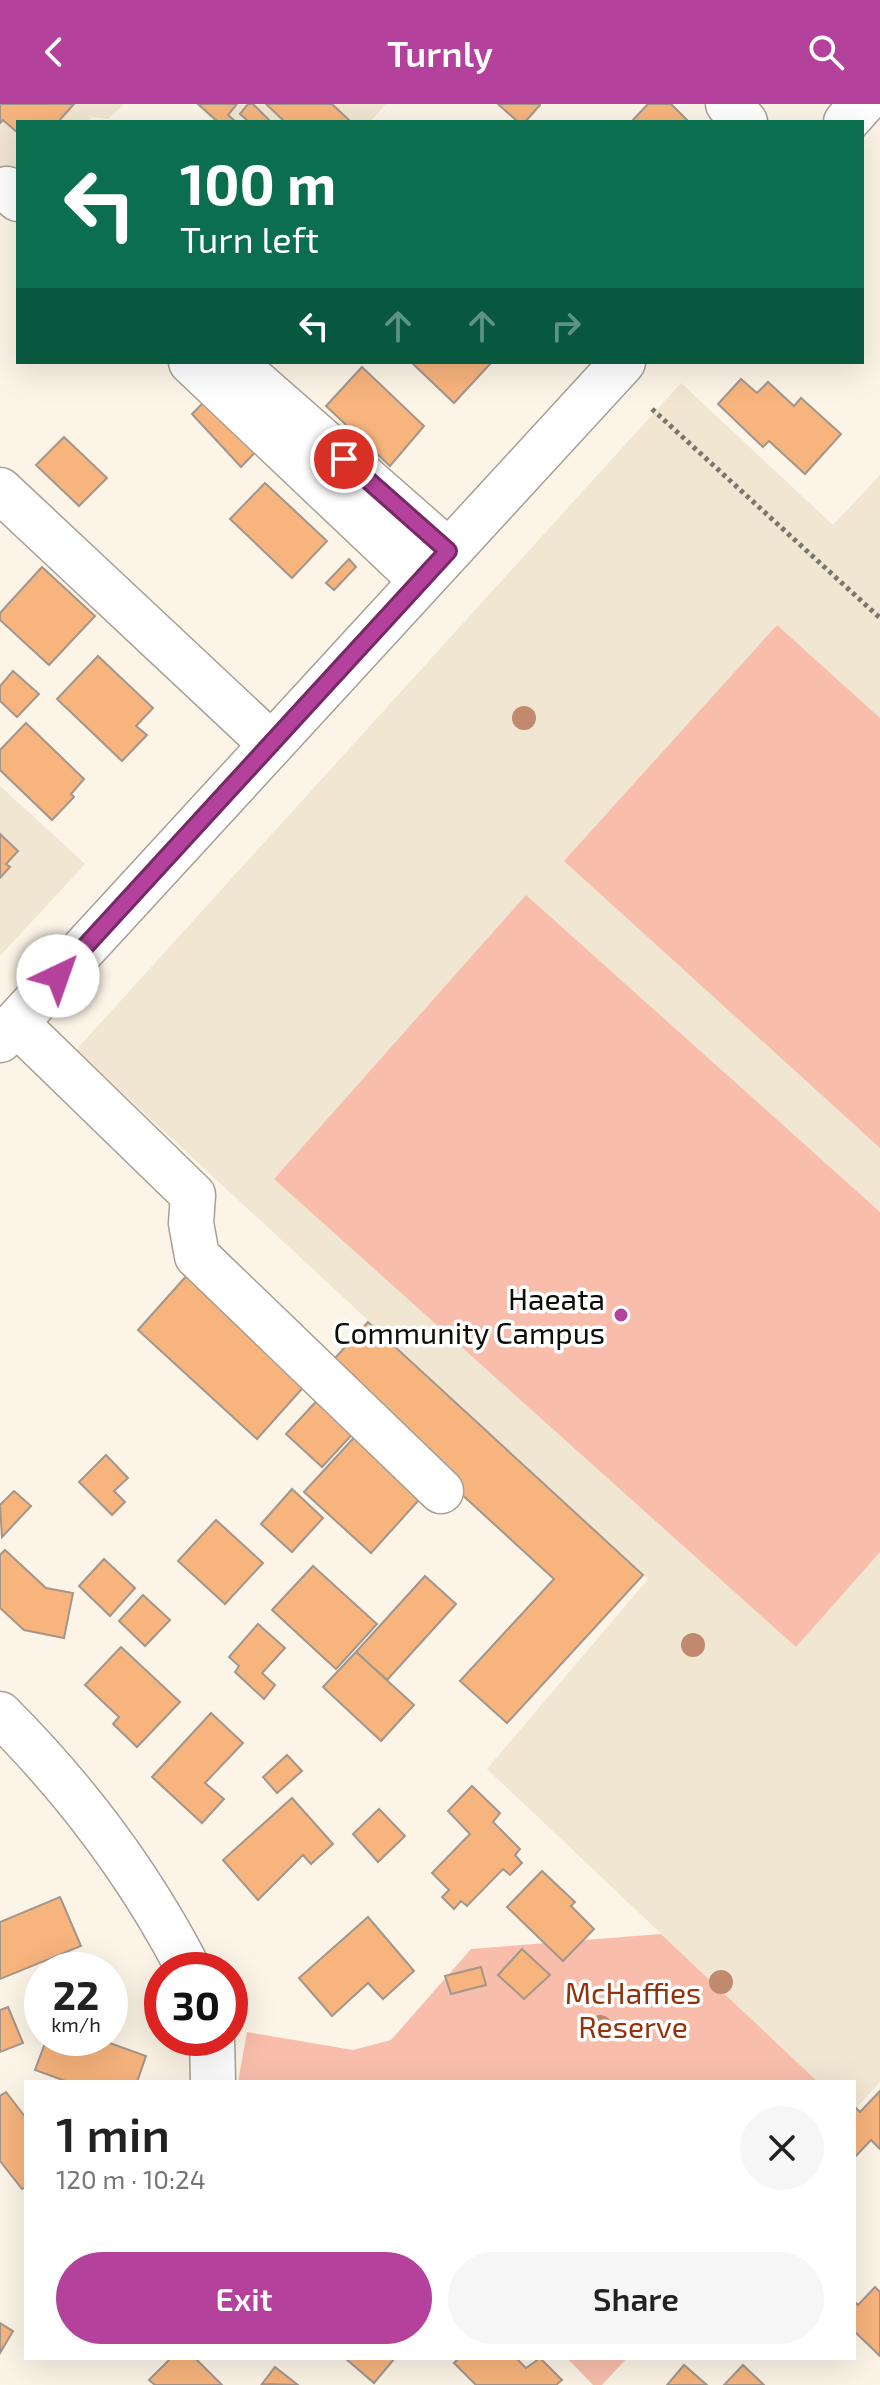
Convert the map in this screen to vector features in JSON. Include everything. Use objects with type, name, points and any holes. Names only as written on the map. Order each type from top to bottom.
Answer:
[{"type":"street","points":[[728,104],[743,120]]},
{"type":"street","points":[[848,120],[862,104]]},
{"type":"street","points":[[193,364],[434,565]]},
{"type":"street","points":[[235,364],[434,565]]},
{"type":"street","points":[[441,1491],[197,1256],[191,1223],[193,1195],[8,1032],[621,364]]},
{"type":"street","points":[[0,490],[271,744]]},
{"type":"street","points":[[0,1714],[89,1811],[164,1923],[179,1952]]},
{"type":"street","points":[[212,2056],[213,2080]]},
{"type":"path","points":[[652,409],[880,618]]},
{"type":"shaded area","points":[[0,104],[124,104],[108,119],[16,120],[16,190],[0,206]]},
{"type":"shaded area","points":[[196,104],[386,104],[372,120],[212,120]]},
{"type":"shaded area","name":"Haeata Community Campus","points":[[681,383],[833,525],[880,475],[880,2082],[856,2108],[856,2080],[816,2080],[487,1769],[648,1579],[76,1050]]},
{"type":"shaded area","points":[[0,786],[85,864],[0,956]]},
{"type":"green space","points":[[777,625],[880,718],[880,1148],[564,861]]},
{"type":"green space","points":[[526,895],[880,1212],[880,1552],[796,1647],[274,1179]]},
{"type":"green space","name":"McHaffies Reserve","points":[[661,1934],[816,2080],[238,2080],[243,2056],[248,2056],[248,2032],[353,2050],[391,2040],[471,1949]]},
{"type":"green space","points":[[569,2360],[625,2360],[602,2385],[593,2385]]},
{"type":"building","points":[[0,104],[74,104],[60,120],[16,120],[16,131],[3,120],[0,123]]},
{"type":"building","points":[[198,104],[237,104],[228,115],[234,120],[216,120]]},
{"type":"building","points":[[248,104],[253,104],[269,120],[247,120],[240,114]]},
{"type":"building","points":[[266,104],[332,104],[349,120],[283,120]]},
{"type":"building","points":[[498,104],[540,104],[527,120],[516,120]]},
{"type":"building","points":[[648,104],[671,104],[687,120],[633,120]]},
{"type":"building","points":[[413,364],[490,364],[454,403]]},
{"type":"building","points":[[362,367],[424,426],[390,466],[326,406]]},
{"type":"building","points":[[741,379],[757,393],[768,382],[794,406],[801,398],[841,434],[805,474],[769,441],[763,447],[718,404]]},
{"type":"building","points":[[210,396],[263,444],[241,467],[192,414]]},
{"type":"building","points":[[64,437],[107,478],[79,506],[36,465]]},
{"type":"building","points":[[265,483],[327,541],[292,578],[230,519]]},
{"type":"building","points":[[349,559],[356,567],[334,590],[326,583]]},
{"type":"building","points":[[42,567],[95,616],[49,665],[0,620],[0,613]]},
{"type":"building","points":[[98,656],[153,708],[136,726],[147,735],[122,761],[57,699]]},
{"type":"building","points":[[13,671],[39,694],[17,717],[0,701],[0,686]]},
{"type":"building","points":[[26,723],[84,779],[71,794],[74,797],[52,820],[0,770],[0,750]]},
{"type":"building","points":[[0,834],[18,851],[6,864],[10,867],[0,878]]},
{"type":"building","points":[[189,1273],[308,1382],[257,1439],[138,1330]]},
{"type":"building","points":[[368,1322],[643,1575],[507,1723],[460,1681],[554,1579],[325,1369]]},
{"type":"building","points":[[324,1393],[360,1426],[322,1467],[286,1434]]},
{"type":"building","points":[[361,1430],[427,1491],[371,1553],[304,1492]]},
{"type":"building","points":[[106,1455],[128,1478],[114,1491],[125,1502],[112,1515],[79,1482]]},
{"type":"building","points":[[292,1489],[323,1518],[292,1552],[261,1524]]},
{"type":"building","points":[[14,1491],[31,1506],[2,1537],[0,1505]]},
{"type":"building","points":[[216,1520],[263,1563],[225,1604],[178,1561]]},
{"type":"building","points":[[5,1550],[46,1588],[73,1593],[64,1638],[24,1630],[0,1608],[0,1555]]},
{"type":"building","points":[[104,1559],[135,1588],[110,1616],[79,1586]]},
{"type":"building","points":[[313,1566],[377,1624],[336,1669],[272,1610]]},
{"type":"building","points":[[425,1576],[456,1604],[387,1680],[356,1652]]},
{"type":"building","points":[[143,1595],[170,1620],[145,1646],[119,1621]]},
{"type":"building","points":[[258,1624],[285,1648],[262,1673],[275,1685],[264,1699],[235,1672],[239,1666],[229,1657]]},
{"type":"building","points":[[121,1647],[180,1702],[137,1747],[113,1724],[119,1717],[85,1685]]},
{"type":"building","points":[[356,1652],[414,1705],[381,1741],[323,1687]]},
{"type":"building","points":[[211,1713],[243,1743],[205,1783],[224,1799],[202,1823],[152,1777]]},
{"type":"building","points":[[287,1755],[302,1771],[277,1793],[263,1777]]},
{"type":"building","points":[[472,1786],[500,1813],[493,1822],[520,1849],[515,1855],[522,1863],[510,1875],[503,1869],[467,1906],[461,1901],[454,1909],[442,1897],[449,1890],[432,1873],[470,1834],[448,1811]]},
{"type":"building","points":[[292,1798],[333,1844],[311,1864],[303,1855],[258,1900],[223,1860]]},
{"type":"building","points":[[379,1809],[405,1836],[378,1862],[353,1834]]},
{"type":"building","points":[[542,1871],[575,1902],[571,1906],[594,1929],[563,1961],[507,1907]]},
{"type":"building","points":[[60,1897],[81,1946],[66,1952],[24,1952],[24,1969],[0,1979],[0,1922]]},
{"type":"building","points":[[368,1917],[414,1971],[383,1999],[368,1983],[332,2016],[299,1978]]},
{"type":"building","points":[[522,1949],[550,1975],[524,1999],[498,1975]]},
{"type":"building","points":[[481,1967],[486,1985],[451,1994],[445,1976]]},
{"type":"building","points":[[8,2007],[23,2043],[0,2052],[0,2010]]},
{"type":"building","points":[[128,2050],[146,2056],[138,2080],[62,2080],[35,2070],[40,2056],[128,2056]]},
{"type":"building","points":[[880,2091],[880,2149],[871,2140],[856,2156],[856,2108],[860,2112]]},
{"type":"building","points":[[6,2092],[24,2115],[22,2189],[0,2161],[0,2096]]},
{"type":"building","points":[[875,2287],[880,2292],[880,2356],[856,2333],[856,2303],[858,2305]]},
{"type":"building","points":[[0,2323],[13,2331],[0,2353]]},
{"type":"building","points":[[169,2360],[197,2360],[222,2385],[155,2385],[149,2380]]},
{"type":"building","points":[[347,2360],[393,2360],[374,2383]]},
{"type":"building","points":[[457,2360],[518,2360],[526,2368],[542,2360],[562,2380],[556,2385],[476,2385],[454,2363]]},
{"type":"building","points":[[684,2365],[707,2385],[667,2385]]},
{"type":"building","points":[[743,2365],[764,2385],[724,2385]]},
{"type":"building","points":[[275,2367],[298,2385],[262,2384]]},
{"type":"place","name":"Haeata Community Campus","points":[[621,1315]]},
{"type":"route","points":[[58,976],[448,551],[344,459]]}]
